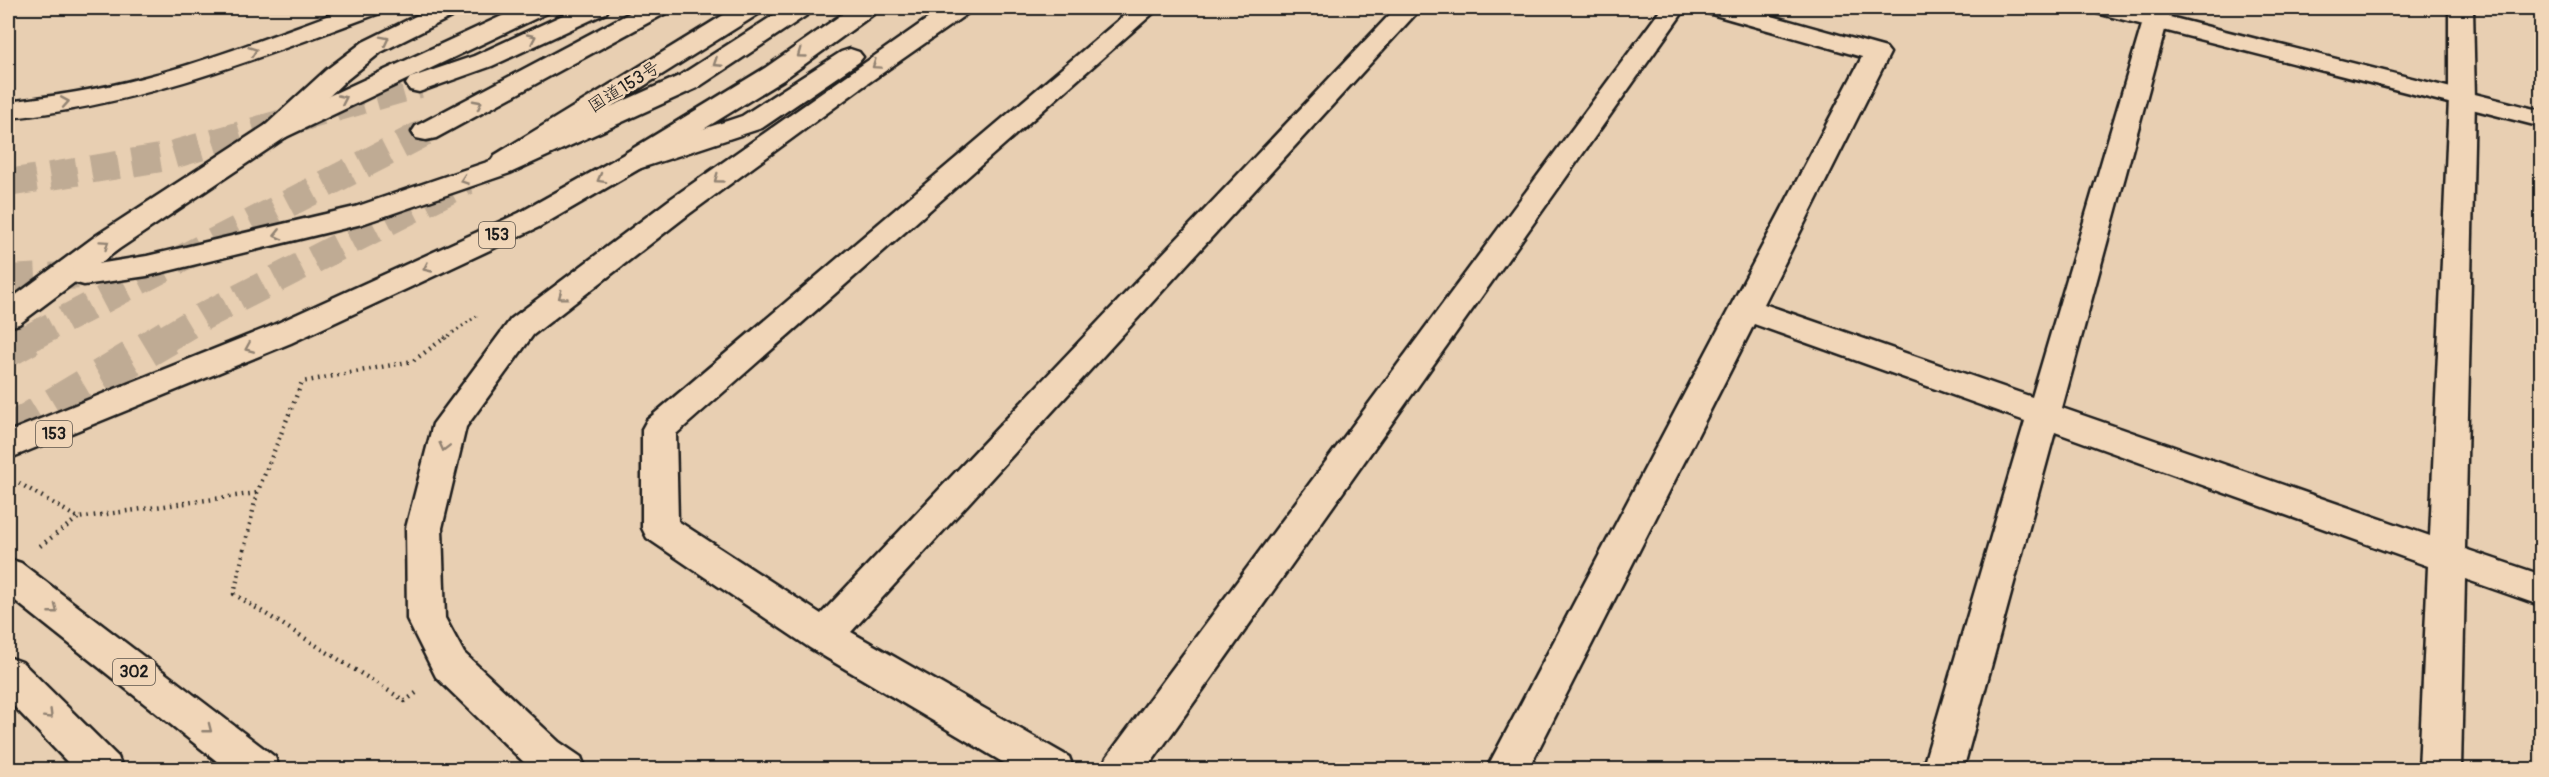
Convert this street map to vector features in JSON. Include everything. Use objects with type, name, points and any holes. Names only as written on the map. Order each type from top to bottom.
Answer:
[{"type":"main road","points":[[8,110],[65,103],[151,84],[228,60],[371,8]]},
{"type":"main road","points":[[276,131],[335,76],[372,47],[450,8]]},
{"type":"main road","points":[[8,316],[108,242],[276,131],[537,8]]},
{"type":"main road","points":[[419,84],[483,61],[597,8]]},
{"type":"main road","points":[[426,132],[657,8]]},
{"type":"main road","name":"国道153号","points":[[498,166],[751,8]]},
{"type":"main road","points":[[84,275],[147,266],[362,215],[500,167],[687,82],[801,8]]},
{"type":"main road","name":"153","points":[[8,446],[280,335],[529,220],[629,163],[774,74],[866,8]]},
{"type":"main road","points":[[629,163],[752,122],[924,8]]},
{"type":"main road","points":[[566,770],[545,755],[450,665],[426,619],[424,528],[450,424],[522,327],[698,193],[959,8]]},
{"type":"main road","points":[[1054,770],[824,636],[660,528],[659,429],[1147,8]]},
{"type":"main road","points":[[824,636],[1409,8]]},
{"type":"main road","points":[[1122,770],[1674,8]]},
{"type":"main road","points":[[1506,770],[1877,52],[1717,8]]},
{"type":"main road","points":[[2106,8],[2157,14],[2541,119]]},
{"type":"main road","points":[[2440,770],[2462,99],[2461,8]]},
{"type":"main road","points":[[1942,770],[2157,14]]},
{"type":"main road","points":[[8,306],[42,290]]},
{"type":"main road","points":[[1746,309],[2541,591]]},
{"type":"main road","name":"153","points":[[13,470],[100,410]]},
{"type":"main road","name":"302","points":[[8,574],[260,770]]},
{"type":"main road","points":[[8,674],[102,770]]},
{"type":"path","points":[[405,701],[234,594],[257,493],[302,382],[413,361],[480,314]]},
{"type":"path","points":[[13,470],[78,518],[257,493]]},
{"type":"tunnel","points":[[8,183],[161,158],[419,84]]},
{"type":"tunnel","points":[[27,339],[426,132]]},
{"type":"tunnel","points":[[165,339],[202,317],[467,181]]},
{"type":"tunnel","points":[[8,279],[84,275]]},
{"type":"tunnel","points":[[8,349],[30,337]]},
{"type":"tunnel","points":[[8,433],[168,337]]}]
